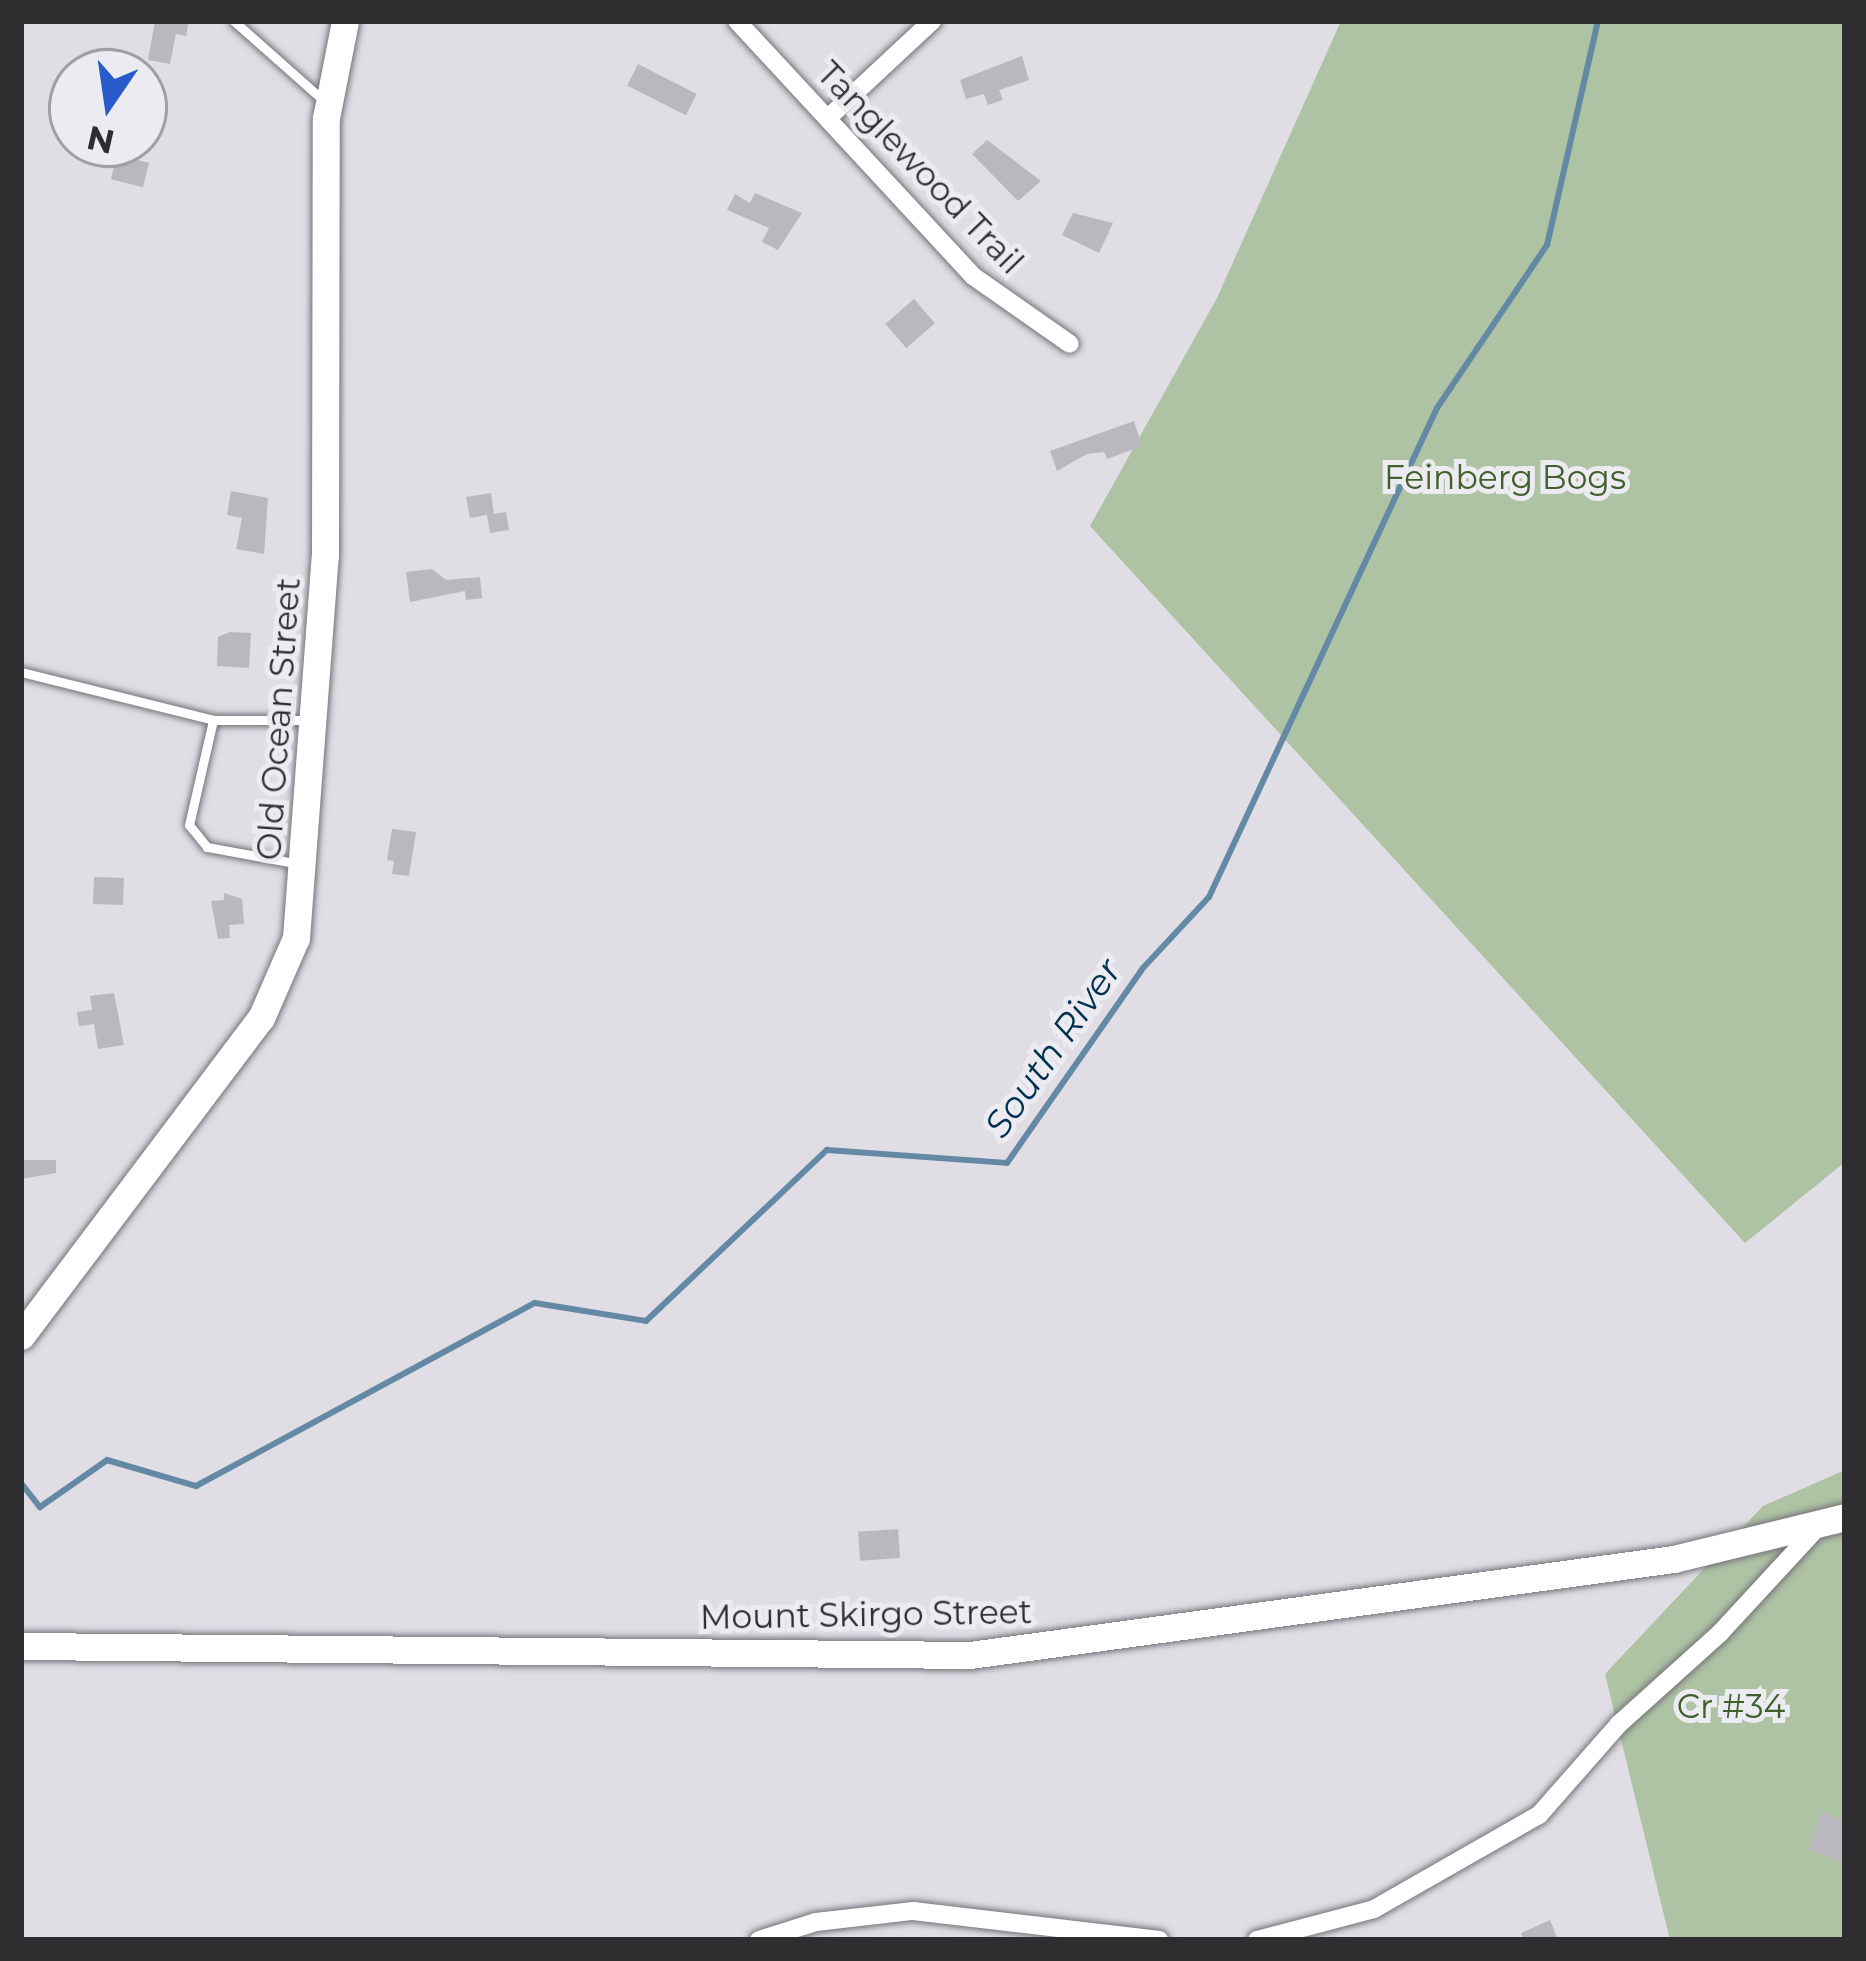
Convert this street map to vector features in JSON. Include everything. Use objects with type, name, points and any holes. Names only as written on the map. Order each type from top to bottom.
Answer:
[{"type":"street","name":"Old Ocean Street","points":[[21,1336],[268,1006],[296,938],[306,865],[325,556],[327,103],[345,21]]},
{"type":"street","name":"Tanglewood Trail","points":[[737,21],[973,276],[1070,344]]},
{"type":"street","points":[[829,117],[932,21]]},
{"type":"street","name":"Mount Skirgo Street","points":[[21,1646],[970,1655],[1640,1565],[1817,1528],[1845,1517]]},
{"type":"street","points":[[1257,1940],[1374,1909],[1539,1815],[1618,1724],[1720,1633],[1817,1528]]},
{"type":"street","points":[[759,1940],[841,1918],[938,1912],[1159,1940]]},
{"type":"lane","points":[[234,21],[327,103]]},
{"type":"lane","points":[[21,672],[213,720],[315,721]]},
{"type":"lane","points":[[213,720],[189,825],[207,847],[306,865]]},
{"type":"green space","name":"Feinberg Bogs","points":[[1341,21],[1845,21],[1845,1162],[1745,1243],[1090,526],[1217,298]]},
{"type":"green space","name":"Cr #34","points":[[1845,1470],[1845,1940],[1670,1940],[1605,1674],[1763,1506]]},
{"type":"building","points":[[155,21],[189,21],[186,36],[176,34],[170,64],[168,48],[150,48]]},
{"type":"building","points":[[1022,56],[1029,80],[999,90],[1003,100],[988,105],[984,94],[966,99],[960,80]]},
{"type":"building","points":[[638,64],[697,94],[686,115],[627,85]]},
{"type":"building","points":[[987,140],[1041,181],[1018,201],[972,154]]},
{"type":"building","points":[[114,168],[148,168],[143,187],[111,179]]},
{"type":"building","points":[[755,193],[802,213],[778,250],[762,242],[769,228],[727,210],[735,194],[750,203]]},
{"type":"building","points":[[1073,213],[1113,223],[1099,253],[1062,235]]},
{"type":"building","points":[[914,299],[935,323],[906,348],[885,324]]},
{"type":"building","points":[[1134,421],[1142,446],[1107,459],[1104,452],[1087,454],[1057,471],[1050,451]]},
{"type":"building","points":[[231,491],[268,498],[264,554],[236,549],[242,518],[227,515]]},
{"type":"building","points":[[491,493],[494,514],[506,512],[509,530],[490,533],[487,515],[470,518],[466,497]]},
{"type":"building","points":[[432,569],[446,580],[480,577],[482,598],[466,600],[465,591],[410,602],[406,572]]},
{"type":"building","points":[[251,633],[249,668],[217,666],[218,637]]},
{"type":"building","points":[[392,829],[416,832],[409,876],[392,874],[394,861],[387,860]]},
{"type":"building","points":[[94,877],[124,878],[123,905],[93,904]]},
{"type":"building","points":[[224,893],[242,899],[244,924],[229,925],[230,938],[218,939],[211,901],[224,900]]},
{"type":"building","points":[[114,993],[124,1045],[98,1049],[94,1024],[79,1026],[77,1012],[92,1010],[90,996]]},
{"type":"building","points":[[21,1160],[56,1160],[56,1173],[21,1179]]},
{"type":"building","points":[[898,1529],[900,1558],[860,1561],[858,1532]]},
{"type":"building","points":[[1822,1811],[1845,1822],[1842,1862],[1809,1850]]},
{"type":"building","points":[[1550,1920],[1558,1940],[1524,1940],[1521,1933]]},
{"type":"waterway","name":"South River","points":[[21,1483],[40,1507],[107,1460],[196,1486],[535,1303],[646,1321],[827,1150],[1007,1163],[1143,968],[1209,897],[1437,408],[1547,245],[1598,21]]}]
